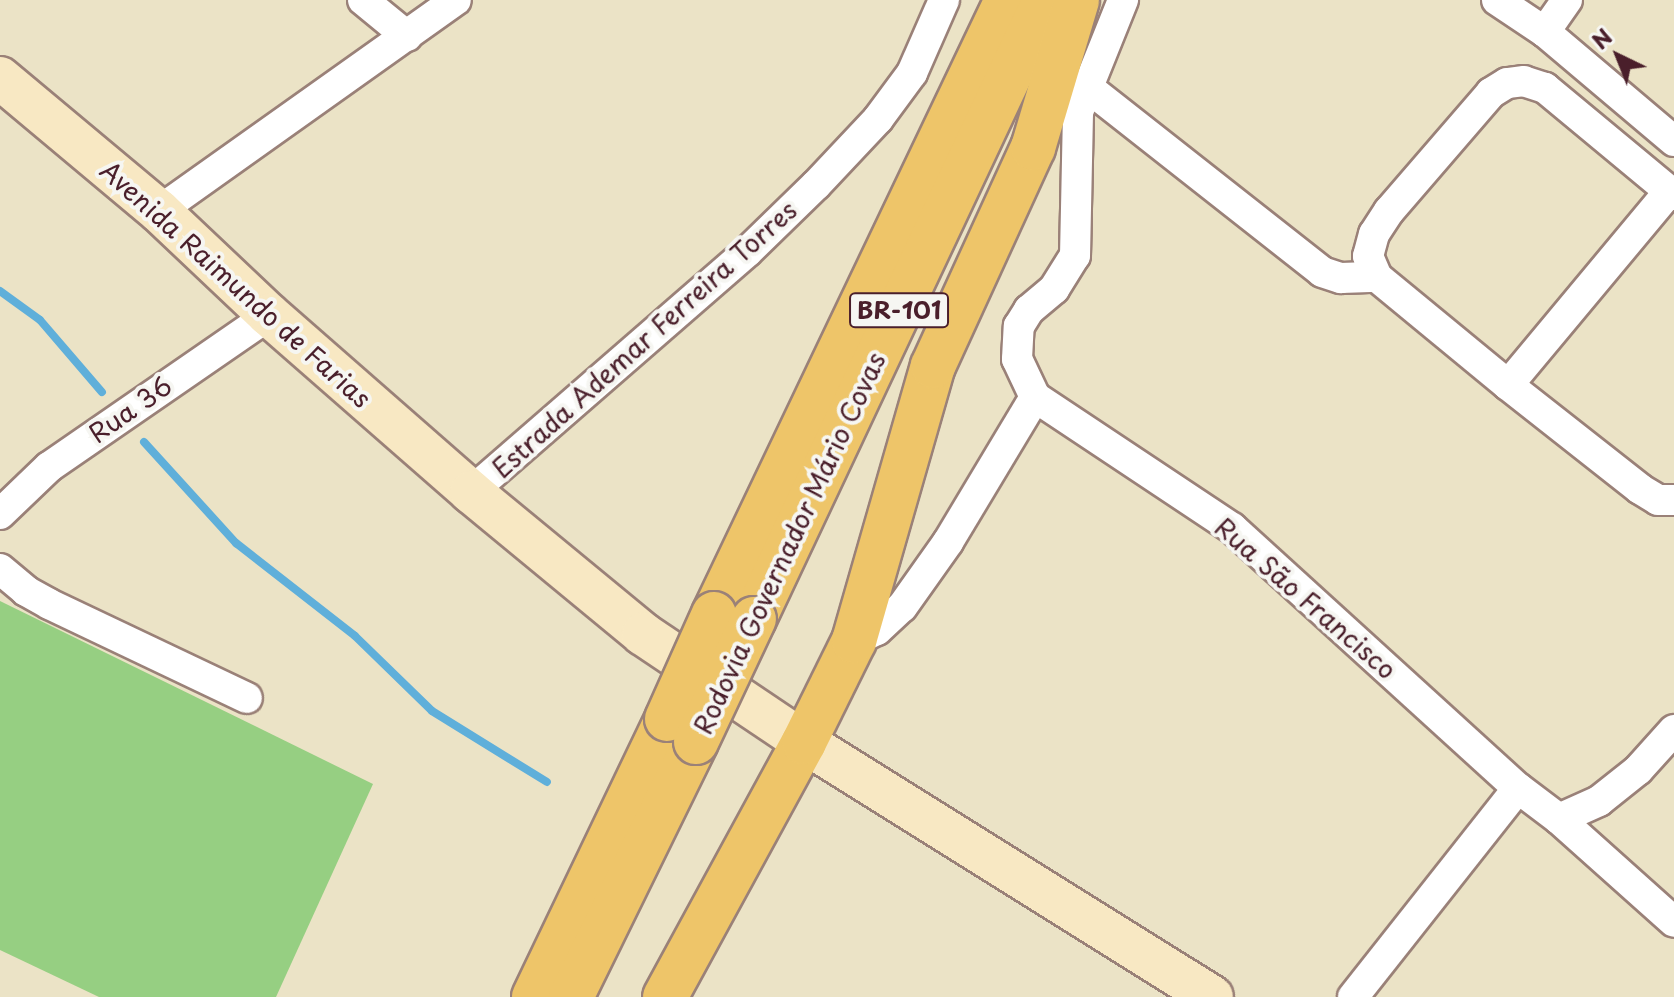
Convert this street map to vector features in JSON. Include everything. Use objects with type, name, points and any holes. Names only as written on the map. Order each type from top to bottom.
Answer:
[{"type":"highway","name":"Rodovia Governador Mário Covas","points":[[571,997],[595,946],[634,827],[734,616],[1007,0]]},
{"type":"highway","name":"Rodovia Governador Mário Covas","points":[[734,616],[1045,0]]},
{"type":"highway","points":[[665,997],[804,742],[854,641],[933,366],[1033,148],[1077,0]]},
{"type":"highway","name":"Rodovia Governador Mário Covas","points":[[534,997],[579,899],[634,827]]},
{"type":"street","points":[[363,0],[407,36]]},
{"type":"street","points":[[159,211],[456,0]]},
{"type":"street","name":"Estrada Ademar Ferreira Torres","points":[[944,0],[912,73],[878,119],[816,185],[747,252],[471,492],[643,634],[804,742],[1212,997]]},
{"type":"street","points":[[854,641],[877,630],[902,607],[948,542],[1035,397],[1017,359],[1019,326],[1029,310],[1054,289],[1075,256],[1078,112],[1123,0]]},
{"type":"street","points":[[1497,0],[1545,32],[1674,141]]},
{"type":"street","points":[[1545,32],[1564,1]]},
{"type":"street","name":"Avenida Raimundo de Farias","points":[[0,78],[159,211],[269,315],[471,492]]},
{"type":"street","points":[[1508,385],[1672,194],[1545,88],[1524,81],[1507,83],[1491,93],[1389,211],[1374,234],[1368,256],[1377,277],[1508,385],[1640,489],[1658,500],[1674,500]]},
{"type":"street","points":[[1086,86],[1322,272],[1341,278],[1377,277]]},
{"type":"street","name":"Rua 36","points":[[0,514],[49,467],[269,315]]},
{"type":"street","name":"Rua São Francisco","points":[[1035,397],[1232,528],[1518,788],[1559,819],[1674,922]]},
{"type":"street","points":[[0,569],[26,591],[49,604],[247,698]]},
{"type":"street","points":[[1559,819],[1599,801],[1638,770],[1674,730]]},
{"type":"street","points":[[1353,997],[1518,788]]},
{"type":"green space","points":[[0,601],[373,784],[276,997],[99,997],[0,950]]},
{"type":"waterway","points":[[0,291],[40,320],[102,392]]},
{"type":"waterway","points":[[144,442],[236,543],[355,636],[432,711],[547,782]]}]
